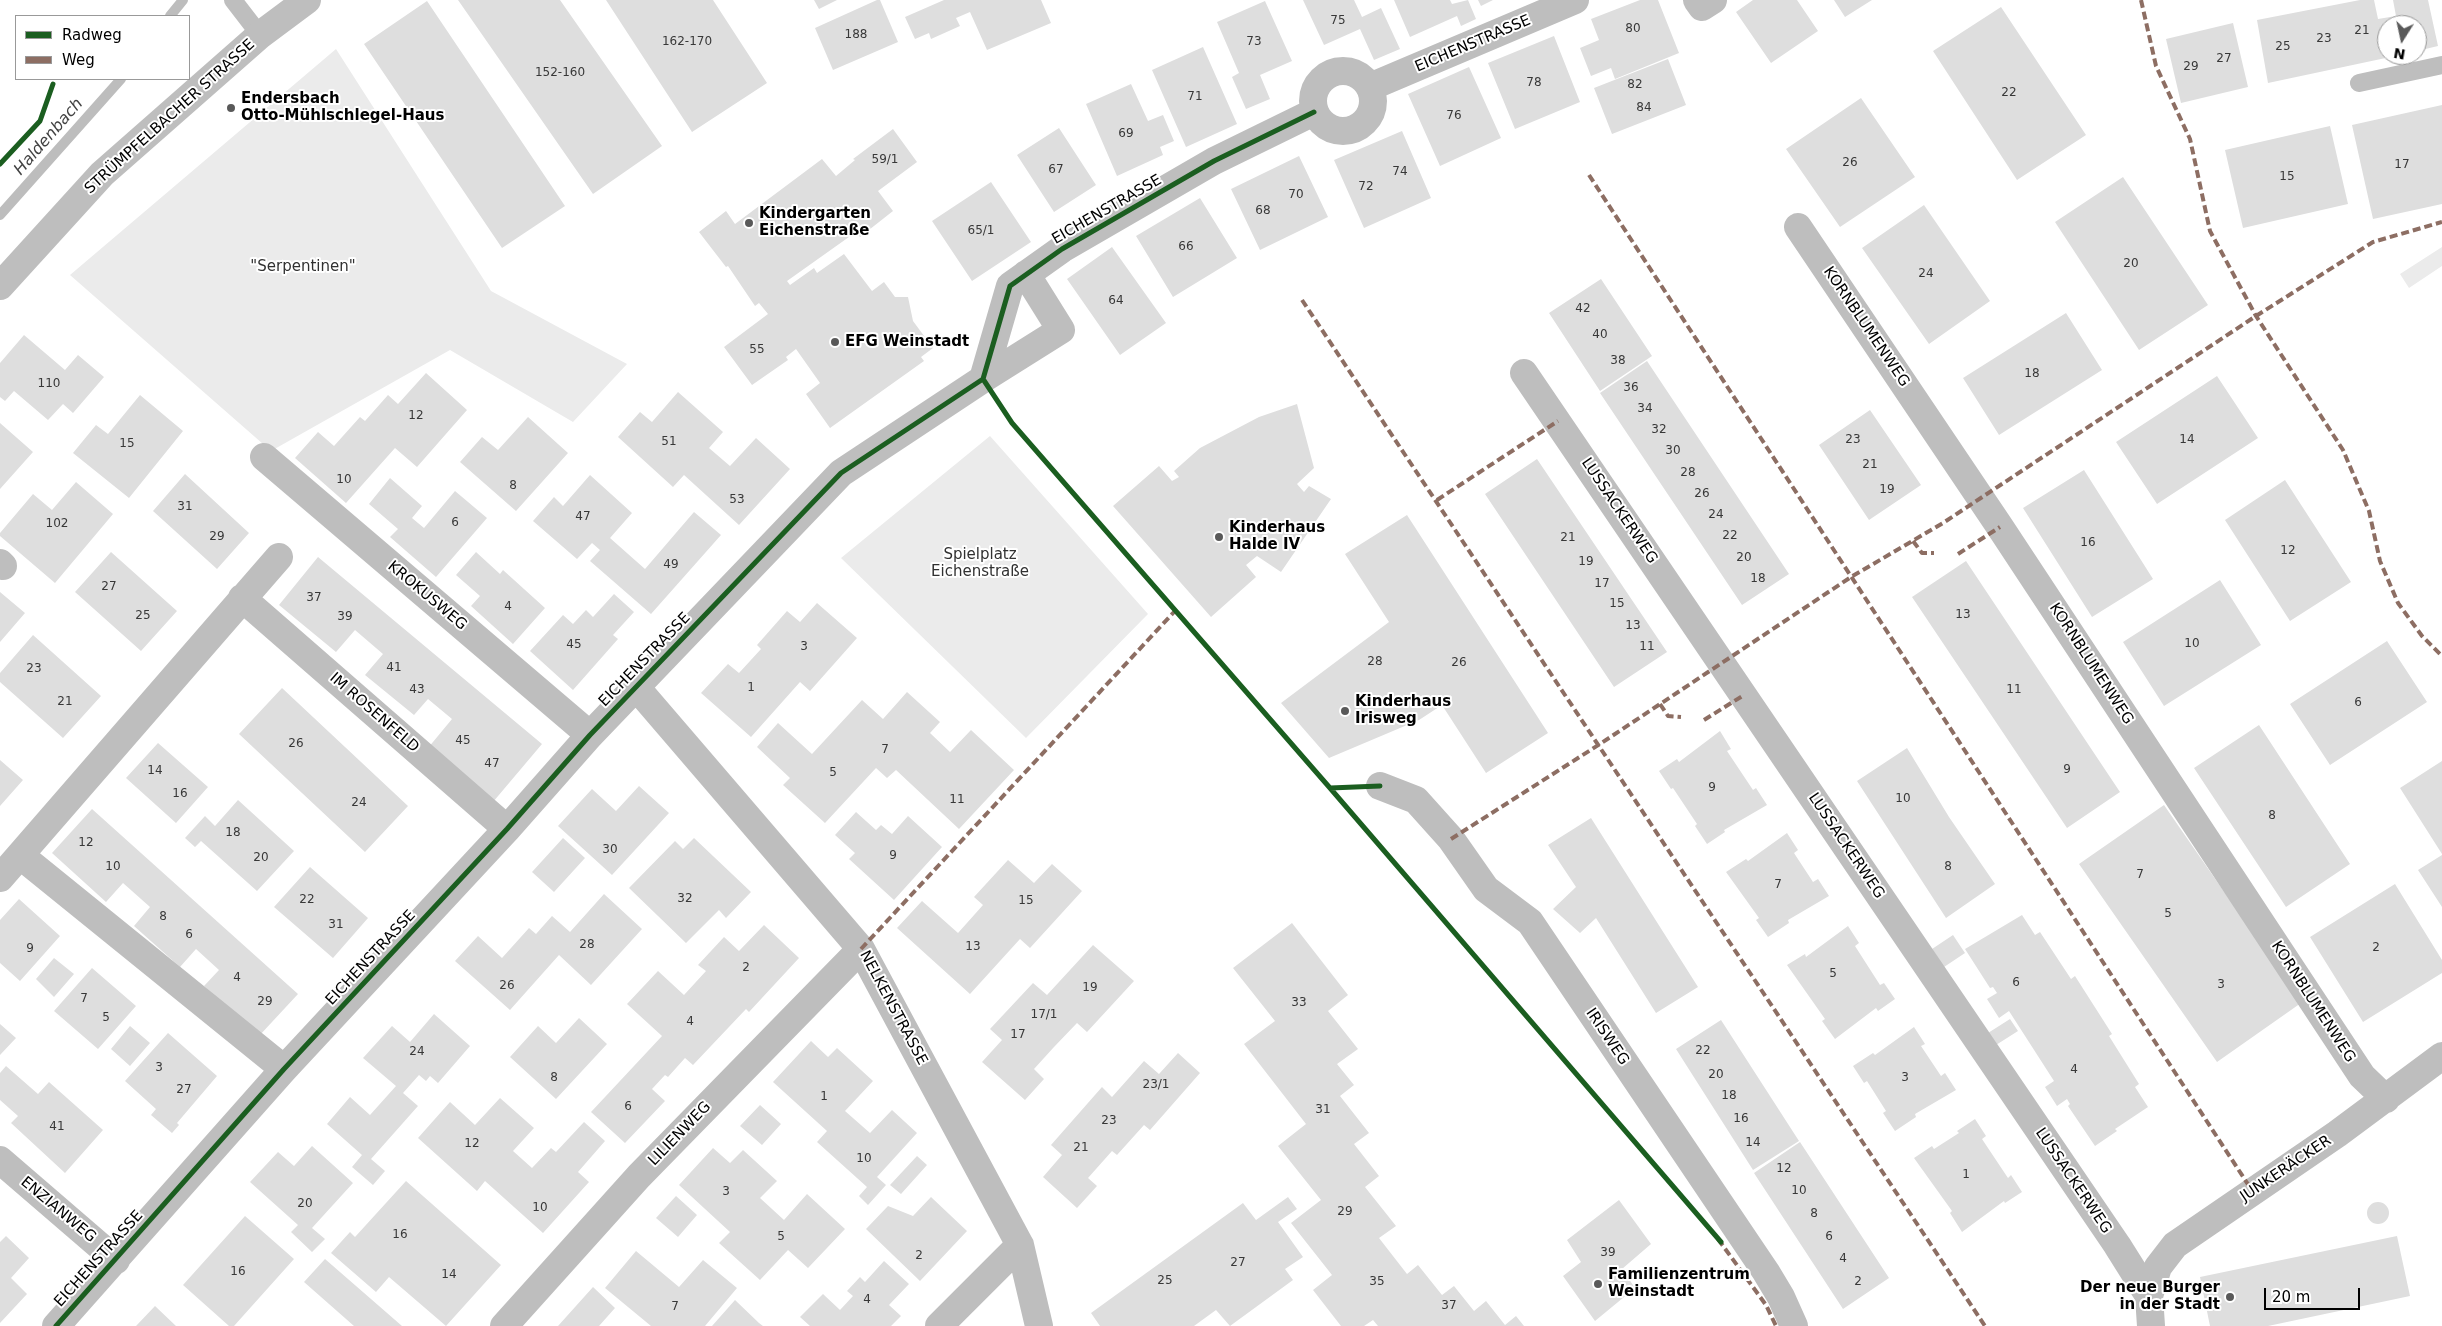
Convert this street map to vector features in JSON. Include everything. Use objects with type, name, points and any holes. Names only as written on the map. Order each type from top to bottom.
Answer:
[{"type":"street","name":"STRÜMPFELBACHER STRASSE","points":[[0,286],[102,174],[260,35],[307,0]]},
{"type":"street","name":"EICHENSTRASSE","points":[[1370,87],[1575,0]]},
{"type":"street","points":[[1697,0],[1702,8],[1713,0]]},
{"type":"street","points":[[1346,70],[1360,76],[1370,87],[1374,101],[1370,115],[1361,126],[1348,131],[1334,131],[1322,124],[1314,112],[1312,96],[1318,82],[1330,72],[1346,70]]},
{"type":"street","name":"EICHENSTRASSE","points":[[983,379],[1010,286],[1062,249],[1214,162],[1314,112]]},
{"type":"street","name":"KORNBLUMENWEG","points":[[1798,227],[1995,518],[2362,1076],[2386,1099]]},
{"type":"street","name":"EICHENSTRASSE","points":[[56,1326],[284,1069],[507,829],[590,734],[842,472],[1061,330],[1026,274]]},
{"type":"street","name":"LUSSACKERWEG","points":[[1524,373],[2117,1245],[2149,1296]]},
{"type":"street","name":"KROKUSWEG","points":[[264,457],[590,734]]},
{"type":"street","points":[[0,878],[279,557]]},
{"type":"street","name":"IM ROSENFELD","points":[[242,598],[507,829]]},
{"type":"street","name":"NELKENSTRASSE","points":[[636,687],[861,948],[1020,1245],[1039,1326]]},
{"type":"street","name":"IRISWEG","points":[[1380,786],[1416,800],[1451,839],[1486,889],[1530,922],[1766,1272],[1781,1297],[1794,1326]]},
{"type":"street","points":[[21,856],[284,1069]]},
{"type":"street","name":"LILIENWEG","points":[[504,1326],[639,1176],[861,948]]},
{"type":"street","name":"JUNKERÄCKER","points":[[2149,1296],[2158,1267],[2175,1245],[2386,1099],[2442,1056]]},
{"type":"street","name":"ENZIANWEG","points":[[0,1160],[116,1260]]},
{"type":"street","points":[[939,1326],[1020,1245]]},
{"type":"street","points":[[2149,1296],[2150,1326]]},
{"type":"lane","points":[[233,0],[260,35]]},
{"type":"lane","points":[[2359,83],[2442,65]]},
{"type":"green space","name":"\"Serpentinen\"","points":[[336,49],[491,291],[627,364],[573,422],[450,350],[271,451],[70,275]]},
{"type":"green space","points":[[2442,247],[2442,266],[2409,288],[2400,274]]},
{"type":"green space","name":"Spielplatz Eichenstraße","points":[[990,436],[1148,614],[1026,738],[841,558]]},
{"type":"building","points":[[458,0],[560,0],[662,146],[593,194]]},
{"type":"building","points":[[606,0],[713,0],[767,83],[692,132]]},
{"type":"building","points":[[814,0],[837,0],[819,9]]},
{"type":"building","points":[[880,0],[898,42],[833,70],[815,28]]},
{"type":"building","points":[[944,0],[1041,0],[1051,23],[987,50],[970,12],[956,18],[960,26],[931,39],[929,33],[915,39],[905,17]]},
{"type":"building","points":[[1303,0],[1354,0],[1362,17],[1381,8],[1400,49],[1374,60],[1360,29],[1324,45]]},
{"type":"building","points":[[1394,0],[1450,0],[1452,4],[1468,0],[1476,19],[1461,26],[1457,16],[1410,37]]},
{"type":"building","points":[[1478,0],[1493,0],[1481,6]]},
{"type":"building","points":[[1640,0],[1658,0],[1679,53],[1615,79],[1611,68],[1591,76],[1580,48],[1599,40],[1591,19]]},
{"type":"building","points":[[1753,0],[1797,0],[1818,31],[1771,63],[1736,12]]},
{"type":"building","points":[[1834,0],[1872,0],[1845,17]]},
{"type":"building","points":[[2360,0],[2374,0],[2377,15],[2377,60],[2268,83],[2257,20]]},
{"type":"building","points":[[2393,0],[2428,0],[2438,46],[2427,49],[2427,15],[2396,15]]},
{"type":"building","points":[[427,1],[565,206],[502,248],[364,44]]},
{"type":"building","points":[[1265,1],[1292,61],[1260,75],[1270,99],[1246,109],[1232,77],[1239,73],[1217,22]]},
{"type":"building","points":[[2001,7],[2086,135],[2017,180],[1933,51]]},
{"type":"building","points":[[2233,23],[2248,87],[2181,103],[2166,39]]},
{"type":"building","points":[[1554,36],[1580,102],[1515,129],[1488,63]]},
{"type":"building","points":[[1203,47],[1237,124],[1186,147],[1152,70]]},
{"type":"building","points":[[1668,59],[1686,105],[1612,134],[1594,88]]},
{"type":"building","points":[[1469,67],[1501,138],[1440,166],[1408,94]]},
{"type":"building","points":[[1131,84],[1148,121],[1163,115],[1174,141],[1160,147],[1163,155],[1117,176],[1086,104]]},
{"type":"building","points":[[1861,98],[1915,177],[1840,227],[1786,149]]},
{"type":"building","points":[[2442,105],[2442,204],[2373,219],[2352,125]]},
{"type":"building","points":[[2330,126],[2348,204],[2243,228],[2225,150]]},
{"type":"building","points":[[1059,128],[1096,185],[1054,212],[1017,155]]},
{"type":"building","points":[[893,129],[917,162],[878,191],[893,211],[860,237],[856,232],[787,281],[790,285],[814,268],[817,273],[844,254],[872,291],[884,282],[895,297],[908,297],[913,321],[933,348],[921,357],[924,361],[830,428],[806,394],[820,383],[796,349],[786,357],[788,360],[752,385],[724,347],[768,314],[759,303],[755,306],[728,266],[726,267],[699,232],[726,211],[735,224],[822,159],[836,176],[855,160],[853,159]]},
{"type":"building","points":[[1402,131],[1431,198],[1364,228],[1334,160]]},
{"type":"building","points":[[1299,156],[1328,217],[1260,250],[1231,189]]},
{"type":"building","points":[[2123,177],[2208,305],[2139,350],[2055,222]]},
{"type":"building","points":[[991,182],[1031,242],[972,281],[932,221]]},
{"type":"building","points":[[1200,198],[1237,258],[1173,297],[1136,236]]},
{"type":"building","points":[[1924,205],[1990,301],[1929,344],[1862,248]]},
{"type":"building","points":[[1112,247],[1166,323],[1120,355],[1067,279]]},
{"type":"building","points":[[1601,279],[1652,356],[1600,391],[1549,313]]},
{"type":"building","points":[[2066,313],[2102,370],[1999,435],[1963,378]]},
{"type":"building","points":[[24,335],[65,370],[78,355],[104,377],[73,413],[63,404],[48,420],[14,391],[5,401],[0,397],[0,363]]},
{"type":"building","points":[[1647,361],[1789,574],[1742,605],[1600,393]]},
{"type":"building","points":[[426,373],[467,410],[417,467],[395,448],[346,503],[295,458],[318,432],[334,446],[360,417],[365,421],[388,395],[398,404]]},
{"type":"building","points":[[2217,376],[2258,438],[2157,504],[2116,442]]},
{"type":"building","points":[[678,392],[723,432],[709,448],[730,466],[756,438],[790,469],[739,525],[684,475],[673,487],[618,437],[640,412],[652,422]]},
{"type":"building","points":[[140,395],[183,431],[129,498],[73,453],[96,425],[108,434]]},
{"type":"building","points":[[1297,404],[1314,468],[1297,484],[1304,492],[1309,486],[1331,499],[1281,572],[1257,556],[1246,565],[1256,577],[1211,617],[1113,506],[1159,466],[1172,481],[1179,477],[1174,471],[1200,448],[1259,417]]},
{"type":"building","points":[[1870,410],[1921,485],[1869,520],[1819,445]]},
{"type":"building","points":[[528,417],[568,453],[516,511],[460,462],[482,437],[498,450]]},
{"type":"building","points":[[0,423],[33,452],[0,489]]},
{"type":"building","points":[[1537,459],[1667,652],[1614,687],[1485,494]]},
{"type":"building","points":[[2084,470],[2153,579],[2092,617],[2023,508]]},
{"type":"building","points":[[185,474],[249,533],[217,569],[153,511]]},
{"type":"building","points":[[590,475],[632,513],[610,538],[645,569],[694,512],[721,535],[651,614],[590,561],[600,550],[592,543],[577,559],[533,521],[554,497],[563,506]]},
{"type":"building","points":[[390,478],[422,506],[412,518],[424,528],[455,491],[487,518],[436,577],[390,537],[398,529],[369,504]]},
{"type":"building","points":[[2285,480],[2351,582],[2290,621],[2225,520]]},
{"type":"building","points":[[76,482],[113,514],[55,583],[0,536],[0,533],[33,494],[52,510]]},
{"type":"building","points":[[1407,515],[1548,733],[1486,773],[1442,705],[1419,720],[1329,758],[1281,703],[1389,622],[1345,554]]},
{"type":"building","points":[[111,552],[177,611],[141,651],[75,592]]},
{"type":"building","points":[[476,552],[500,574],[503,570],[545,608],[513,644],[471,606],[480,596],[456,575]]},
{"type":"building","points":[[318,557],[542,744],[493,802],[428,748],[452,719],[428,699],[414,715],[365,675],[383,654],[355,630],[336,652],[279,605]]},
{"type":"building","points":[[1966,561],[2120,792],[2067,828],[1912,597]]},
{"type":"building","points":[[2220,580],[2261,645],[2164,706],[2123,642]]},
{"type":"building","points":[[0,592],[25,613],[0,642]]},
{"type":"building","points":[[614,594],[634,612],[613,635],[618,639],[573,690],[530,651],[563,615],[573,624],[586,610],[593,617]]},
{"type":"building","points":[[817,603],[857,638],[810,691],[800,682],[751,737],[701,693],[728,664],[739,673],[761,649],[757,645],[787,611],[800,622]]},
{"type":"building","points":[[33,635],[101,696],[63,738],[0,682],[0,673]]},
{"type":"building","points":[[2387,641],[2427,702],[2330,765],[2290,704]]},
{"type":"building","points":[[282,688],[408,806],[365,852],[239,734]]},
{"type":"building","points":[[907,692],[940,722],[930,733],[950,752],[971,730],[1014,770],[959,829],[896,770],[887,778],[876,768],[825,823],[783,785],[790,778],[757,747],[778,723],[812,754],[862,700],[883,719]]},
{"type":"building","points":[[2259,725],[2350,864],[2286,907],[2194,768]]},
{"type":"building","points":[[1720,731],[1731,749],[1727,751],[1753,790],[1756,788],[1767,805],[1724,830],[1725,832],[1707,844],[1695,826],[1697,824],[1659,771],[1677,759],[1679,762]]},
{"type":"building","points":[[158,743],[208,787],[176,823],[126,778]]},
{"type":"building","points":[[1907,748],[1949,817],[1995,884],[1946,918],[1857,781]]},
{"type":"building","points":[[0,760],[23,780],[0,806]]},
{"type":"building","points":[[2442,761],[2442,854],[2400,788]]},
{"type":"building","points":[[639,786],[669,813],[612,875],[558,826],[592,789],[616,811]]},
{"type":"building","points":[[238,800],[294,851],[257,891],[201,841],[195,847],[185,838],[205,816],[215,826]]},
{"type":"building","points":[[2164,805],[2301,1003],[2217,1062],[2079,864]]},
{"type":"building","points":[[92,809],[298,994],[259,1036],[204,986],[219,970],[196,949],[180,967],[134,926],[150,907],[123,883],[106,902],[52,853]]},
{"type":"building","points":[[856,812],[876,830],[881,825],[892,834],[908,816],[942,847],[894,900],[849,859],[855,853],[835,835]]},
{"type":"building","points":[[1591,818],[1698,987],[1656,1013],[1596,918],[1580,933],[1553,909],[1576,887],[1548,845]]},
{"type":"building","points":[[1787,833],[1798,850],[1794,853],[1813,882],[1818,879],[1829,896],[1788,920],[1789,923],[1768,937],[1756,920],[1759,918],[1726,872],[1746,859],[1748,861]]},
{"type":"building","points":[[563,838],[585,858],[554,892],[532,872]]},
{"type":"building","points":[[694,838],[751,892],[726,918],[719,910],[686,943],[629,888],[675,841],[683,849]]},
{"type":"building","points":[[2442,855],[2442,907],[2418,870]]},
{"type":"building","points":[[1008,860],[1034,883],[1052,864],[1082,891],[1030,948],[1020,939],[970,994],[897,928],[922,901],[958,933],[983,905],[974,897]]},
{"type":"building","points":[[310,867],[368,918],[333,958],[274,907]]},
{"type":"building","points":[[2395,884],[2442,960],[2442,973],[2363,1022],[2310,937]]},
{"type":"building","points":[[604,894],[642,929],[591,985],[559,955],[510,1010],[455,961],[478,936],[502,958],[529,928],[536,934],[552,916],[570,932]]},
{"type":"building","points":[[19,899],[60,936],[20,981],[0,963],[0,920]]},
{"type":"building","points":[[2022,915],[2035,935],[2040,932],[2071,979],[2075,976],[2112,1034],[2109,1036],[2139,1084],[2135,1087],[2148,1107],[2115,1129],[2117,1131],[2095,1146],[2068,1106],[2070,1104],[2067,1099],[2057,1106],[2045,1087],[2054,1081],[2009,1011],[1999,1018],[1987,999],[1997,993],[1993,987],[1990,988],[1965,949]]},
{"type":"building","points":[[1292,923],[1348,995],[1328,1011],[1358,1049],[1337,1064],[1354,1085],[1340,1096],[1369,1133],[1354,1144],[1379,1176],[1365,1187],[1396,1226],[1379,1238],[1407,1274],[1418,1265],[1442,1295],[1454,1286],[1474,1311],[1486,1301],[1505,1325],[1516,1316],[1524,1326],[1378,1326],[1373,1320],[1364,1326],[1341,1326],[1313,1290],[1332,1275],[1291,1223],[1321,1200],[1278,1146],[1306,1124],[1244,1044],[1275,1021],[1233,968]]},
{"type":"building","points":[[764,925],[799,958],[749,1012],[746,1009],[693,1065],[685,1058],[668,1077],[665,1075],[652,1089],[665,1101],[625,1143],[591,1112],[662,1036],[627,1004],[658,971],[684,995],[706,971],[698,965],[724,937],[739,951]]},
{"type":"building","points":[[1848,926],[1859,943],[1855,946],[1880,985],[1884,983],[1895,999],[1878,1011],[1876,1008],[1835,1039],[1822,1021],[1825,1019],[1787,965],[1805,954],[1806,957]]},
{"type":"building","points":[[1953,935],[1965,953],[1944,967],[1932,949]]},
{"type":"building","points":[[1093,945],[1134,981],[1087,1032],[1077,1023],[1054,1047],[1034,1069],[1044,1079],[1025,1100],[982,1062],[1002,1040],[990,1029],[1033,983],[1047,995]]},
{"type":"building","points":[[54,958],[74,974],[54,997],[36,979]]},
{"type":"building","points":[[92,968],[136,1006],[98,1049],[54,1011]]},
{"type":"building","points":[[434,1014],[470,1046],[438,1083],[430,1076],[426,1081],[419,1075],[403,1093],[418,1106],[371,1159],[385,1171],[373,1185],[352,1167],[362,1155],[327,1124],[350,1097],[370,1115],[396,1086],[363,1058],[392,1026],[410,1042]]},
{"type":"building","points":[[579,1018],[607,1044],[556,1099],[510,1057],[538,1026],[556,1043]]},
{"type":"building","points":[[2010,1019],[2018,1031],[1996,1045],[1988,1033]]},
{"type":"building","points":[[1721,1020],[1799,1141],[1753,1170],[1676,1049]]},
{"type":"building","points":[[0,1024],[16,1038],[0,1055]]},
{"type":"building","points":[[130,1026],[150,1043],[130,1066],[111,1049]]},
{"type":"building","points":[[1914,1027],[1925,1044],[1921,1046],[1941,1076],[1945,1073],[1956,1090],[1915,1114],[1916,1117],[1895,1131],[1883,1113],[1886,1111],[1867,1081],[1864,1083],[1853,1066],[1873,1053],[1875,1055]]},
{"type":"building","points":[[168,1033],[217,1076],[177,1123],[179,1125],[172,1133],[151,1115],[156,1109],[125,1081]]},
{"type":"building","points":[[811,1041],[828,1057],[837,1048],[873,1081],[845,1111],[870,1133],[892,1110],[917,1133],[877,1177],[886,1185],[868,1205],[859,1196],[867,1187],[817,1142],[827,1131],[773,1082]]},
{"type":"building","points":[[1178,1053],[1200,1073],[1150,1130],[1144,1125],[1117,1155],[1112,1151],[1088,1178],[1097,1186],[1077,1208],[1043,1177],[1062,1155],[1051,1145],[1102,1087],[1112,1097],[1144,1061],[1159,1074]]},
{"type":"building","points":[[6,1066],[38,1094],[49,1082],[103,1130],[65,1173],[11,1123],[18,1116],[0,1100],[0,1073]]},
{"type":"building","points":[[500,1098],[534,1128],[513,1151],[532,1168],[551,1148],[556,1152],[584,1122],[605,1141],[578,1172],[589,1182],[543,1233],[485,1181],[477,1191],[418,1138],[450,1102],[475,1125]]},
{"type":"building","points":[[760,1105],[781,1124],[762,1145],[740,1126]]},
{"type":"building","points":[[1975,1119],[1986,1136],[1982,1139],[2008,1178],[2011,1175],[2022,1192],[2005,1203],[2004,1201],[1962,1232],[1950,1213],[1952,1211],[1914,1158],[1932,1146],[1934,1149],[1959,1133],[1957,1131]]},
{"type":"building","points":[[1800,1142],[1889,1278],[1843,1309],[1754,1173]]},
{"type":"building","points":[[312,1146],[353,1183],[312,1228],[325,1239],[312,1252],[291,1232],[298,1225],[250,1182],[278,1152],[294,1166]]},
{"type":"building","points":[[713,1148],[730,1163],[743,1150],[777,1181],[760,1198],[784,1220],[807,1194],[845,1229],[808,1268],[788,1250],[760,1280],[719,1243],[730,1232],[679,1185]]},
{"type":"building","points":[[917,1156],[927,1165],[901,1194],[890,1185]]},
{"type":"building","points":[[406,1181],[501,1265],[446,1326],[389,1277],[376,1292],[331,1253],[350,1232],[355,1237]]},
{"type":"building","points":[[676,1196],[697,1215],[678,1237],[656,1218]]},
{"type":"building","points":[[931,1197],[967,1231],[920,1281],[866,1229],[888,1206],[913,1216]]},
{"type":"building","points":[[1288,1197],[1297,1209],[1278,1222],[1303,1257],[1285,1269],[1293,1280],[1230,1326],[1216,1310],[1194,1326],[1100,1326],[1091,1313],[1243,1203],[1256,1220]]},
{"type":"building","points":[[1619,1200],[1651,1244],[1622,1269],[1635,1288],[1595,1321],[1563,1276],[1581,1262],[1567,1240]]},
{"type":"building","points":[[2378,1202],[2386,1205],[2389,1213],[2386,1221],[2378,1224],[2370,1221],[2367,1213],[2370,1205]]},
{"type":"building","points":[[245,1216],[294,1259],[234,1326],[229,1326],[183,1285]]},
{"type":"building","points":[[6,1236],[29,1258],[11,1278],[27,1294],[0,1323],[0,1242]]},
{"type":"building","points":[[2397,1236],[2410,1296],[2268,1326],[2210,1326],[2200,1277]]},
{"type":"building","points":[[636,1251],[679,1287],[703,1260],[737,1288],[705,1326],[651,1326],[605,1288]]},
{"type":"building","points":[[325,1259],[402,1326],[354,1326],[304,1282]]},
{"type":"building","points":[[884,1261],[909,1284],[889,1305],[901,1316],[891,1326],[810,1326],[800,1317],[823,1294],[840,1310],[853,1296],[847,1291],[860,1277],[865,1282]]},
{"type":"building","points":[[593,1287],[615,1308],[599,1326],[558,1326]]},
{"type":"building","points":[[735,1300],[759,1323],[763,1326],[712,1326]]},
{"type":"building","points":[[155,1306],[176,1326],[136,1326]]},
{"type":"waterway","name":"Haldenbach","points":[[171,15],[183,0]]},
{"type":"waterway","name":"Haldenbach","points":[[0,215],[120,80]]},
{"type":"marked path","points":[[2141,0],[2156,66],[2190,139],[2210,231],[2256,316],[2343,450],[2369,511],[2380,561],[2398,603],[2422,636],[2442,656]]},
{"type":"marked path","points":[[1589,175],[2253,1192]]},
{"type":"marked path","points":[[1451,839],[1600,744],[1851,577],[1943,523],[2256,316],[2373,242],[2442,222]]},
{"type":"marked path","points":[[1302,300],[1985,1326]]},
{"type":"marked path","points":[[1437,500],[1558,421]]},
{"type":"marked path","points":[[1958,554],[2000,527]]},
{"type":"marked path","points":[[1913,541],[1922,553],[1934,553]]},
{"type":"marked path","points":[[861,949],[1174,612]]},
{"type":"marked path","points":[[1704,720],[1744,695]]},
{"type":"marked path","points":[[1660,704],[1668,716],[1681,717]]},
{"type":"marked path","points":[[1718,1239],[1766,1305],[1776,1326]]},
{"type":"cycle path","points":[[0,164],[40,121],[53,84]]},
{"type":"cycle path","points":[[56,1326],[284,1069],[507,829],[590,735],[841,473],[983,379],[1010,286],[1062,249],[1214,161],[1314,112]]},
{"type":"cycle path","points":[[983,379],[1012,423],[1330,788],[1380,786]]},
{"type":"cycle path","points":[[1330,788],[1721,1242]]},
{"type":"place","name":"Endersbach Otto-Mühlschlegel-Haus","points":[[231,108]]},
{"type":"place","name":"Kindergarten Eichenstraße","points":[[749,223]]},
{"type":"place","name":"EFG Weinstadt","points":[[835,342]]},
{"type":"place","name":"Kinderhaus Halde IV","points":[[1219,537]]},
{"type":"place","name":"Kinderhaus Irisweg","points":[[1345,711]]},
{"type":"place","name":"Familienzentrum Weinstadt","points":[[1598,1284]]},
{"type":"place","name":"Der neue Burger in der Stadt","points":[[2230,1297]]}]
